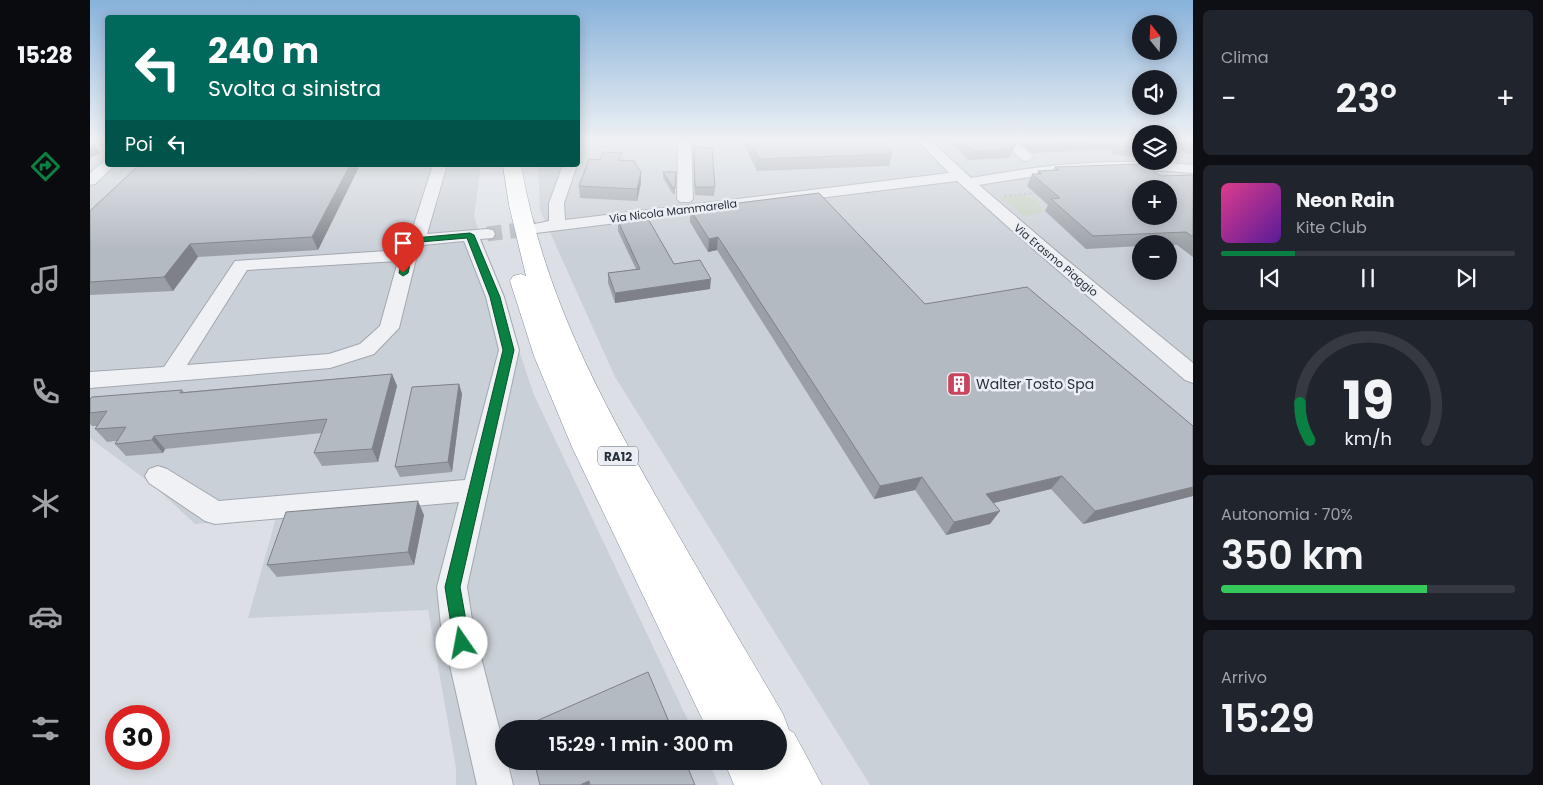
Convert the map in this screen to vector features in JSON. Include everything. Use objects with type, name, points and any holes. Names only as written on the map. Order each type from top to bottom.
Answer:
[{"type":"highway","name":"RA12","points":[[499,177],[502,201],[515,258],[525,294],[547,356],[610,495],[724,720]]},
{"type":"highway","name":"RA12","points":[[514,177],[516,196],[541,284],[585,389],[657,528],[763,720]]},
{"type":"highway","points":[[787,763],[799,785]]},
{"type":"highway","points":[[750,770],[758,785]]},
{"type":"street","points":[[90,380],[330,361],[367,349],[389,328],[412,247],[436,177]]},
{"type":"street","points":[[558,225],[554,217],[555,208],[566,177]]},
{"type":"street","points":[[685,177],[685,199]]},
{"type":"street","name":"Via Erasmo Piaggio","points":[[960,177],[1193,375]]},
{"type":"street","name":"Via Nicola Mammarella","points":[[536,228],[988,177]]},
{"type":"street","points":[[171,374],[241,265],[412,247],[479,235],[508,350],[452,587],[457,626],[495,785]]},
{"type":"street","points":[[158,476],[215,513],[475,490]]},
{"type":"path","points":[[983,197],[1034,194]]},
{"type":"shaded area","points":[[90,177],[479,177],[474,216],[534,395],[688,720],[495,720],[495,770],[712,770],[719,785],[456,785],[456,768],[428,610],[248,618],[276,518],[195,524],[153,485],[90,438]]},
{"type":"shaded area","points":[[539,177],[1193,177],[1193,785],[870,785],[615,377],[540,210]]},
{"type":"green space","points":[[1027,195],[1035,198],[1044,212],[1024,216],[999,197]]},
{"type":"building","points":[[127,177],[344,177],[312,237],[190,244],[164,277],[90,282],[90,211]]},
{"type":"building","points":[[582,177],[640,177],[637,189],[579,186]]},
{"type":"building","points":[[666,177],[676,177],[675,188],[673,188]]},
{"type":"building","points":[[695,177],[714,177],[715,187],[695,187]]},
{"type":"building","points":[[1035,177],[1193,177],[1193,237],[1186,232],[1093,236],[1051,199],[1060,198]]},
{"type":"building","name":"Walter Tosto Spa","points":[[819,193],[925,304],[1027,287],[1193,426],[1193,487],[1095,511],[1062,476],[986,494],[1000,511],[954,522],[922,477],[880,486],[718,237],[709,239],[690,209]]},
{"type":"building","points":[[647,217],[674,264],[700,260],[711,279],[615,293],[608,273],[640,269],[618,221]]},
{"type":"building","points":[[392,374],[372,449],[314,453],[327,419],[154,436],[152,440],[115,444],[126,427],[95,429],[107,411],[90,413],[90,399],[92,397],[182,390],[180,393]]},
{"type":"building","points":[[459,384],[448,462],[395,467],[412,387]]},
{"type":"building","points":[[418,501],[408,552],[267,565],[286,512]]},
{"type":"building","points":[[648,672],[668,720],[539,720]]},
{"type":"building","points":[[536,770],[689,770],[695,785],[590,785],[589,781],[580,785],[540,785]]},
{"type":"tunnel","points":[[487,234],[536,228]]},
{"type":"place","name":"Walter Tosto Spa","points":[[959,384]]},
{"type":"route","points":[[403,273],[408,255],[417,240],[470,235],[495,297],[508,350],[452,587],[457,626],[462,643]]}]
